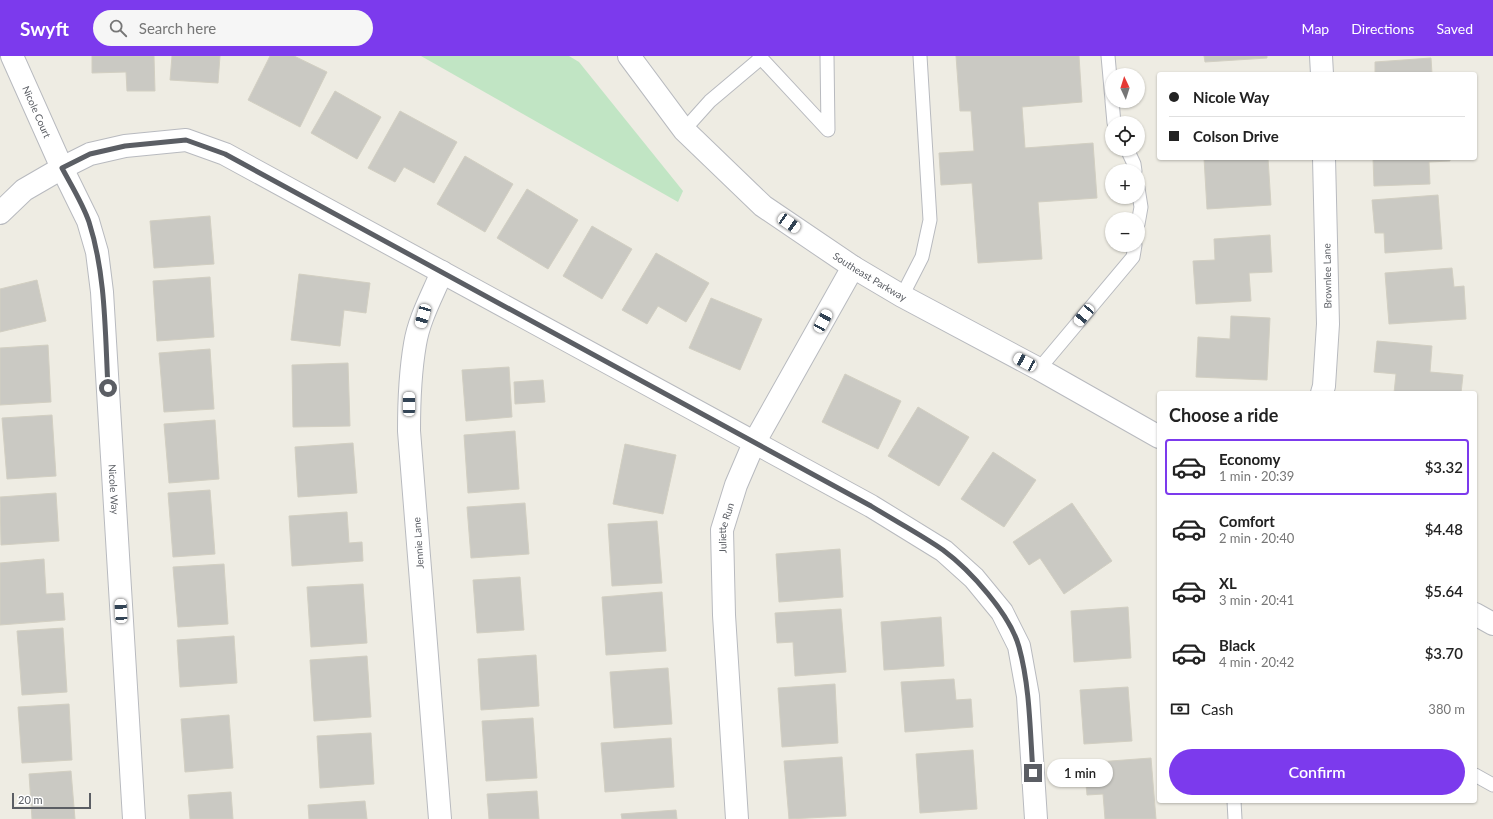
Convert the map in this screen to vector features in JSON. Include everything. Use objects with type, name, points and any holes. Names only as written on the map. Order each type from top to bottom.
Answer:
[{"type":"street","name":"Nicole Court","points":[[12,56],[62,168]]},
{"type":"street","name":"Southeast Parkway","points":[[629,56],[684,130],[763,206],[853,267],[902,296],[1039,369],[1157,436]]},
{"type":"street","points":[[1321,56],[1322,72]]},
{"type":"street","points":[[0,213],[24,190],[90,154],[125,146],[186,140],[225,154],[871,506],[944,551],[974,578],[1002,612],[1019,646],[1028,696],[1036,819]]},
{"type":"street","name":"Brownlee Lane","points":[[1323,391],[1328,324],[1324,160]]},
{"type":"street","name":"Nicole Way","points":[[62,168],[88,221],[97,252],[102,292],[134,819]]},
{"type":"street","name":"Juliette Run","points":[[737,819],[724,615],[722,530],[736,485],[754,443],[853,267]]},
{"type":"street","name":"Jennie Lane","points":[[440,819],[410,431],[409,391],[415,344],[423,316],[442,272]]},
{"type":"street","points":[[1477,615],[1493,624]]},
{"type":"lane","points":[[684,130],[710,101],[760,57],[828,130],[827,56]]},
{"type":"lane","points":[[902,296],[922,257],[930,220],[920,56]]},
{"type":"lane","points":[[1108,56],[1109,68]]},
{"type":"lane","points":[[1039,369],[1132,257],[1133,252]]},
{"type":"lane","points":[[1477,776],[1493,785]]},
{"type":"lane","points":[[1234,803],[1235,819]]},
{"type":"green space","points":[[421,56],[569,56],[579,62],[683,191],[678,202]]},
{"type":"building","points":[[92,56],[154,56],[155,91],[127,91],[126,72],[92,73]]},
{"type":"building","points":[[172,56],[220,56],[218,83],[170,80]]},
{"type":"building","points":[[270,56],[294,56],[327,72],[300,127],[248,100]]},
{"type":"building","points":[[956,56],[1079,56],[1082,102],[1022,107],[1025,148],[1093,143],[1097,198],[1038,202],[1042,259],[978,263],[972,183],[941,185],[939,153],[974,151],[971,111],[960,111]]},
{"type":"building","points":[[1204,56],[1267,56],[1267,58],[1205,62]]},
{"type":"building","points":[[1431,58],[1432,72],[1375,72],[1375,62]]},
{"type":"building","points":[[335,91],[381,117],[357,159],[311,133]]},
{"type":"building","points":[[400,111],[457,142],[434,183],[404,167],[395,182],[368,168]]},
{"type":"building","points":[[465,156],[513,184],[485,232],[437,204]]},
{"type":"building","points":[[1204,160],[1268,160],[1271,205],[1207,209]]},
{"type":"building","points":[[1373,160],[1450,160],[1429,162],[1430,184],[1374,186]]},
{"type":"building","points":[[527,189],[578,220],[548,269],[497,238]]},
{"type":"building","points":[[1438,195],[1442,249],[1385,253],[1384,233],[1375,233],[1372,200]]},
{"type":"building","points":[[210,216],[214,264],[154,268],[150,221]]},
{"type":"building","points":[[592,226],[632,249],[602,299],[563,276]]},
{"type":"building","points":[[1270,235],[1272,272],[1249,273],[1251,301],[1196,304],[1193,261],[1215,260],[1214,239]]},
{"type":"building","points":[[656,253],[709,283],[686,322],[658,306],[647,324],[622,310]]},
{"type":"building","points":[[1452,268],[1454,287],[1464,286],[1466,319],[1389,324],[1385,273]]},
{"type":"building","points":[[299,274],[370,283],[366,313],[344,310],[340,346],[291,340]]},
{"type":"building","points":[[210,277],[214,337],[157,341],[153,281]]},
{"type":"building","points":[[37,280],[46,321],[0,332],[0,289]]},
{"type":"building","points":[[711,298],[762,319],[740,370],[689,348]]},
{"type":"building","points":[[1231,316],[1270,318],[1267,380],[1196,377],[1198,337],[1230,339]]},
{"type":"building","points":[[1377,341],[1432,346],[1430,372],[1463,375],[1461,391],[1394,391],[1396,374],[1374,372]]},
{"type":"building","points":[[48,345],[51,402],[0,405],[0,348]]},
{"type":"building","points":[[210,349],[214,409],[164,412],[159,353]]},
{"type":"building","points":[[348,363],[350,426],[293,427],[292,365]]},
{"type":"building","points":[[509,367],[512,417],[466,421],[462,370]]},
{"type":"building","points":[[845,374],[901,401],[878,449],[822,422]]},
{"type":"building","points":[[543,380],[545,402],[515,404],[514,382]]},
{"type":"building","points":[[918,407],[969,437],[939,486],[888,456]]},
{"type":"building","points":[[52,415],[56,476],[7,479],[2,418]]},
{"type":"building","points":[[215,420],[219,479],[169,483],[164,424]]},
{"type":"building","points":[[515,431],[519,489],[468,493],[464,435]]},
{"type":"building","points":[[353,443],[357,493],[298,497],[295,447]]},
{"type":"building","points":[[625,444],[676,455],[663,514],[613,504]]},
{"type":"building","points":[[993,452],[1036,480],[1004,527],[961,499]]},
{"type":"building","points":[[210,490],[215,554],[173,557],[168,493]]},
{"type":"building","points":[[56,493],[59,541],[1,545],[0,497]]},
{"type":"building","points":[[525,503],[529,554],[471,558],[467,507]]},
{"type":"building","points":[[1072,503],[1112,561],[1064,594],[1040,558],[1029,565],[1013,542]]},
{"type":"building","points":[[347,512],[349,543],[362,542],[363,561],[292,566],[289,516]]},
{"type":"building","points":[[657,521],[662,583],[612,586],[608,524]]},
{"type":"building","points":[[840,549],[843,597],[779,602],[776,554]]},
{"type":"building","points":[[44,559],[46,594],[63,593],[65,620],[0,625],[0,563]]},
{"type":"building","points":[[224,564],[228,624],[178,627],[173,567]]},
{"type":"building","points":[[520,577],[524,630],[477,633],[473,580]]},
{"type":"building","points":[[363,584],[367,643],[311,647],[307,587]]},
{"type":"building","points":[[662,592],[666,651],[606,655],[602,597]]},
{"type":"building","points":[[1128,607],[1131,658],[1074,662],[1071,611]]},
{"type":"building","points":[[841,609],[846,672],[795,676],[793,642],[777,643],[775,613]]},
{"type":"building","points":[[941,617],[944,666],[884,670],[881,622]]},
{"type":"building","points":[[63,628],[67,692],[22,695],[17,631]]},
{"type":"building","points":[[234,636],[237,683],[180,687],[177,640]]},
{"type":"building","points":[[536,655],[539,706],[481,710],[478,659]]},
{"type":"building","points":[[367,656],[371,717],[314,721],[310,660]]},
{"type":"building","points":[[668,668],[672,724],[614,728],[610,672]]},
{"type":"building","points":[[954,679],[956,700],[971,699],[973,727],[905,732],[901,682]]},
{"type":"building","points":[[835,684],[838,743],[782,747],[778,688]]},
{"type":"building","points":[[1128,687],[1132,741],[1084,744],[1080,690]]},
{"type":"building","points":[[69,704],[72,760],[22,763],[18,707]]},
{"type":"building","points":[[229,715],[233,768],[185,772],[181,719]]},
{"type":"building","points":[[533,718],[537,778],[486,781],[482,721]]},
{"type":"building","points":[[371,733],[374,784],[320,788],[317,736]]},
{"type":"building","points":[[671,738],[674,787],[605,792],[601,743]]},
{"type":"building","points":[[973,750],[977,809],[920,813],[916,754]]},
{"type":"building","points":[[842,757],[846,816],[789,819],[784,761]]},
{"type":"building","points":[[1151,758],[1156,819],[1105,819],[1103,794],[1087,795],[1084,763]]},
{"type":"building","points":[[71,771],[75,819],[32,819],[29,774]]},
{"type":"building","points":[[537,791],[539,819],[489,819],[487,794]]},
{"type":"building","points":[[231,792],[233,819],[190,819],[188,795]]},
{"type":"building","points":[[365,801],[367,819],[309,819],[308,805]]},
{"type":"building","points":[[676,810],[677,819],[622,819],[621,814]]},
{"type":"route","points":[[108,388],[102,292],[97,252],[88,221],[62,168],[90,154],[125,146],[186,140],[225,154],[871,506],[944,551],[974,578],[1002,612],[1019,646],[1028,696],[1033,773]]}]
